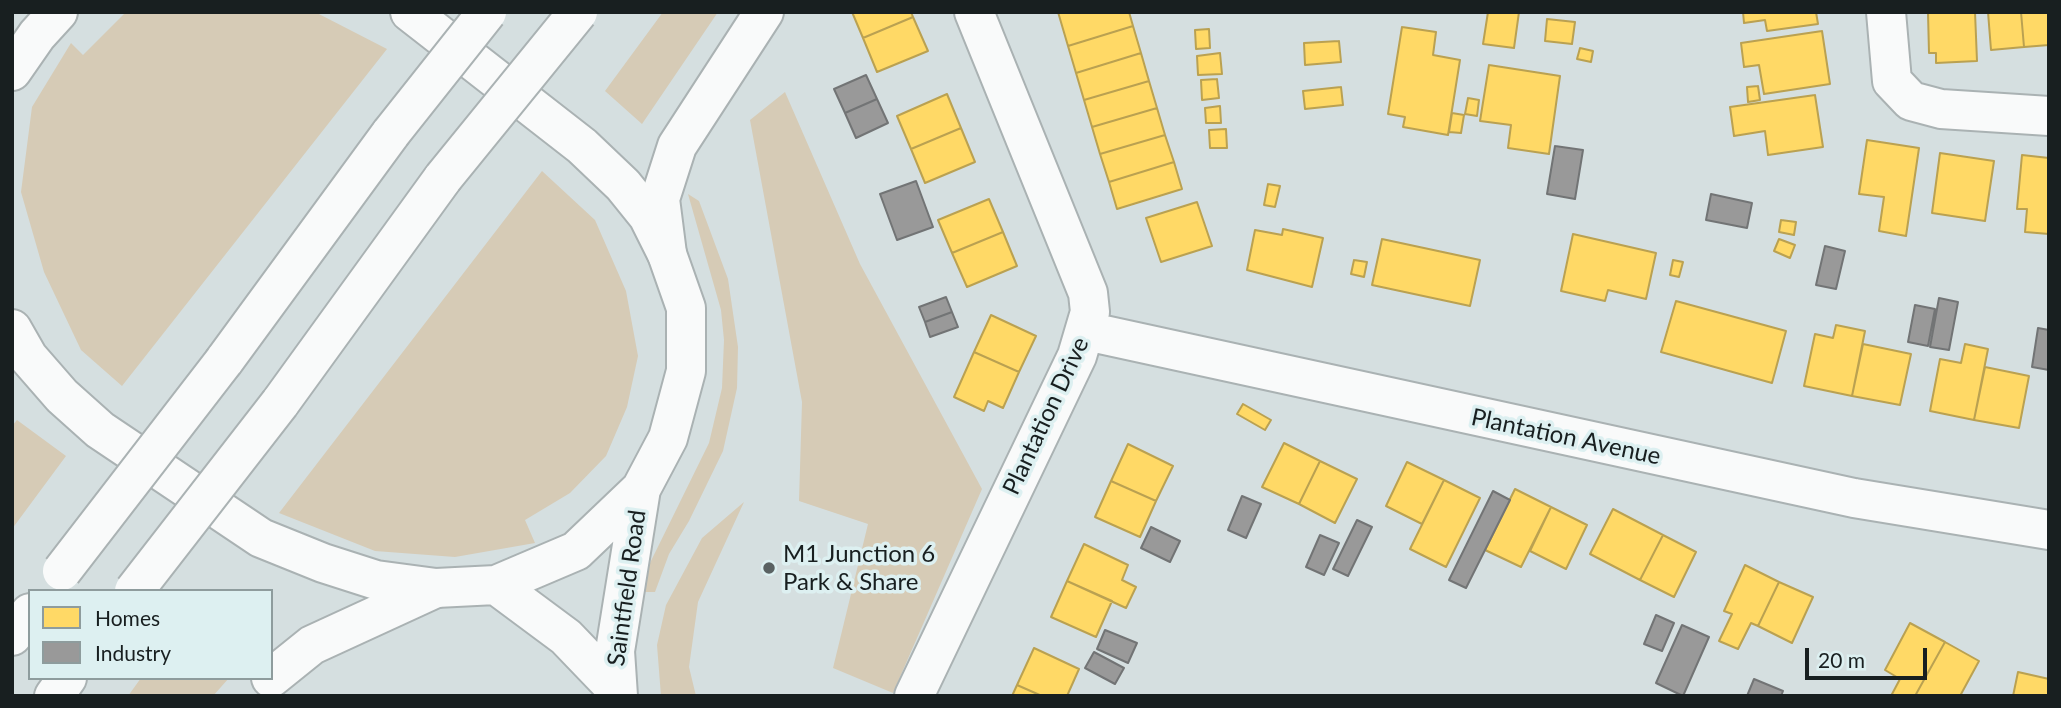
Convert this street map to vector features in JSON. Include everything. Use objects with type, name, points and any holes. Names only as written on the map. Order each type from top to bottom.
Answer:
[{"type":"main road","points":[[12,71],[37,34],[58,12]]},
{"type":"main road","points":[[12,329],[28,356],[62,396],[100,430],[261,538],[376,580],[436,588],[496,585],[576,551],[641,489],[668,438],[687,372],[686,308],[667,254],[648,216],[622,185],[582,146],[410,12]]},
{"type":"main road","points":[[54,581],[225,361],[391,134],[487,12]]},
{"type":"main road","points":[[136,589],[280,403],[443,178],[578,12]]},
{"type":"main road","points":[[667,254],[660,199],[677,146],[764,12]]},
{"type":"main road","name":"Plantation Drive","points":[[914,696],[1077,356],[1090,313],[1088,293],[974,12]]},
{"type":"main road","points":[[1886,12],[1892,81],[1911,101],[1941,109],[2049,116]]},
{"type":"main road","name":"Plantation Avenue","points":[[1086,331],[1854,498],[2049,530]]},
{"type":"main road","name":"Saintfield Road","points":[[617,692],[615,652],[621,600],[641,489]]},
{"type":"main road","name":"Saintfield Road","points":[[496,585],[566,637],[617,692]]},
{"type":"main road","points":[[273,676],[312,645],[436,588]]},
{"type":"main road","points":[[12,636],[28,616]]},
{"type":"main road","points":[[54,696],[66,680]]},
{"type":"main road","points":[[254,696],[269,680]]},
{"type":"shaded area","points":[[126,12],[315,12],[387,49],[122,386],[81,350],[44,272],[21,192],[32,107],[71,43],[83,55]]},
{"type":"shaded area","points":[[663,12],[718,12],[642,124],[605,91]]},
{"type":"shaded area","points":[[785,92],[860,264],[982,489],[893,693],[833,668],[868,524],[799,501],[802,402],[750,120]]},
{"type":"shaded area","points":[[542,171],[595,220],[626,291],[638,356],[627,407],[606,456],[570,493],[525,520],[535,543],[455,557],[375,551],[279,513]]},
{"type":"shaded area","points":[[688,194],[699,201],[728,279],[738,347],[737,388],[723,451],[689,521],[669,554],[655,592],[641,592],[648,567],[709,443],[722,388],[724,340],[721,310]]},
{"type":"shaded area","points":[[17,420],[66,456],[12,529],[12,426]]},
{"type":"shaded area","points":[[744,502],[698,602],[689,667],[696,696],[661,696],[657,645],[666,605],[702,538]]},
{"type":"shaded area","points":[[140,680],[227,680],[213,696],[128,696]]},
{"type":"building: Homes","points":[[852,12],[911,12],[913,17],[863,38]]},
{"type":"building: Homes","points":[[1058,12],[1129,12],[1133,26],[1068,46]]},
{"type":"building: Homes","points":[[1488,12],[1519,12],[1514,48],[1483,44]]},
{"type":"building: Homes","points":[[1743,12],[1816,12],[1818,24],[1767,31],[1765,20],[1744,23]]},
{"type":"building: Homes","points":[[1975,12],[1977,61],[1936,63],[1936,53],[1929,53],[1928,13]]},
{"type":"building: Homes","points":[[1988,12],[2021,12],[2024,47],[1991,50]]},
{"type":"building: Homes","points":[[2021,12],[2049,12],[2049,45],[2024,47]]},
{"type":"building: Homes","points":[[913,17],[928,51],[877,72],[863,38]]},
{"type":"building: Homes","points":[[1547,19],[1575,22],[1572,44],[1545,41]]},
{"type":"building: Homes","points":[[1133,26],[1141,53],[1076,73],[1068,46]]},
{"type":"building: Homes","points":[[1402,27],[1436,32],[1433,55],[1460,60],[1448,135],[1403,127],[1405,117],[1388,114]]},
{"type":"building: Homes","points":[[1209,29],[1210,48],[1196,49],[1195,30]]},
{"type":"building: Homes","points":[[1822,31],[1830,84],[1764,94],[1759,65],[1744,67],[1741,43]]},
{"type":"building: Homes","points":[[1339,41],[1341,62],[1305,65],[1304,43]]},
{"type":"building: Homes","points":[[1580,48],[1593,51],[1591,62],[1577,59]]},
{"type":"building: Homes","points":[[1141,53],[1149,81],[1084,100],[1076,73]]},
{"type":"building: Homes","points":[[1220,53],[1222,74],[1198,75],[1197,56]]},
{"type":"building: Homes","points":[[1489,65],[1560,76],[1549,154],[1508,148],[1511,125],[1480,121]]},
{"type":"building: Homes","points":[[1217,79],[1219,98],[1202,100],[1201,80]]},
{"type":"building: Homes","points":[[1149,81],[1157,108],[1092,127],[1084,100]]},
{"type":"building: Homes","points":[[1758,86],[1760,100],[1748,102],[1747,87]]},
{"type":"building: Homes","points":[[1341,87],[1343,105],[1305,109],[1303,91]]},
{"type":"building: Homes","points":[[947,94],[961,128],[911,149],[897,116]]},
{"type":"building: Homes","points":[[1815,95],[1823,147],[1768,155],[1765,131],[1734,136],[1730,107]]},
{"type":"building: Homes","points":[[1468,98],[1479,100],[1477,116],[1465,114]]},
{"type":"building: Homes","points":[[1220,106],[1221,123],[1206,123],[1205,108]]},
{"type":"building: Homes","points":[[1157,108],[1165,135],[1100,154],[1092,127]]},
{"type":"building: Homes","points":[[1452,113],[1464,115],[1461,133],[1449,132]]},
{"type":"building: Homes","points":[[961,128],[975,162],[925,183],[911,149]]},
{"type":"building: Homes","points":[[1226,129],[1227,148],[1210,148],[1209,130]]},
{"type":"building: Homes","points":[[1165,135],[1174,162],[1109,182],[1100,154]]},
{"type":"building: Homes","points":[[1867,140],[1919,148],[1906,236],[1879,231],[1884,197],[1859,194]]},
{"type":"building: Homes","points":[[1940,153],[1994,161],[1985,221],[1932,213]]},
{"type":"building: Homes","points":[[2022,155],[2049,158],[2049,234],[2025,232],[2027,209],[2017,209]]},
{"type":"building: Homes","points":[[1174,162],[1182,189],[1117,209],[1109,182]]},
{"type":"building: Homes","points":[[1268,184],[1280,186],[1275,207],[1264,205]]},
{"type":"building: Homes","points":[[989,199],[1003,232],[952,253],[938,220]]},
{"type":"building: Homes","points":[[1197,202],[1212,246],[1161,262],[1146,218]]},
{"type":"building: Homes","points":[[1781,220],[1796,222],[1794,235],[1779,232]]},
{"type":"building: Homes","points":[[1283,229],[1323,238],[1312,287],[1247,270],[1255,230],[1282,235]]},
{"type":"building: Homes","points":[[1003,232],[1017,266],[967,287],[952,253]]},
{"type":"building: Homes","points":[[1573,234],[1656,253],[1646,299],[1608,290],[1605,301],[1561,291]]},
{"type":"building: Homes","points":[[1382,239],[1480,260],[1470,306],[1372,285]]},
{"type":"building: Homes","points":[[1779,239],[1795,245],[1790,258],[1774,251]]},
{"type":"building: Homes","points":[[1354,260],[1367,262],[1364,277],[1351,274]]},
{"type":"building: Homes","points":[[1673,260],[1683,262],[1679,277],[1670,275]]},
{"type":"building: Homes","points":[[1676,301],[1786,331],[1772,383],[1661,352]]},
{"type":"building: Homes","points":[[991,315],[1036,336],[1019,372],[974,352]]},
{"type":"building: Homes","points":[[1836,325],[1865,331],[1852,396],[1804,386],[1815,334],[1833,338]]},
{"type":"building: Homes","points":[[1863,344],[1911,354],[1900,405],[1852,396]]},
{"type":"building: Homes","points":[[1965,344],[1988,349],[1974,420],[1930,411],[1940,359],[1961,363]]},
{"type":"building: Homes","points":[[974,352],[1019,372],[1003,408],[988,401],[984,411],[954,397]]},
{"type":"building: Homes","points":[[1985,367],[2029,376],[2019,428],[1974,420]]},
{"type":"building: Homes","points":[[1243,404],[1271,420],[1265,430],[1237,414]]},
{"type":"building: Homes","points":[[1284,443],[1320,461],[1299,504],[1262,487]]},
{"type":"building: Homes","points":[[1128,444],[1173,466],[1156,501],[1111,481]]},
{"type":"building: Homes","points":[[1320,461],[1357,479],[1335,523],[1299,504]]},
{"type":"building: Homes","points":[[1407,462],[1444,480],[1422,524],[1386,506]]},
{"type":"building: Homes","points":[[1444,480],[1480,498],[1446,567],[1410,549]]},
{"type":"building: Homes","points":[[1111,481],[1156,501],[1140,537],[1095,517]]},
{"type":"building: Homes","points":[[1515,489],[1551,507],[1521,567],[1485,550]]},
{"type":"building: Homes","points":[[1551,507],[1587,525],[1566,569],[1530,551]]},
{"type":"building: Homes","points":[[1613,509],[1663,535],[1640,580],[1590,554]]},
{"type":"building: Homes","points":[[1663,535],[1696,552],[1674,597],[1640,580]]},
{"type":"building: Homes","points":[[1084,544],[1128,565],[1122,580],[1136,587],[1126,608],[1067,581]]},
{"type":"building: Homes","points":[[1745,565],[1779,582],[1758,626],[1751,623],[1738,649],[1719,641],[1732,614],[1724,611]]},
{"type":"building: Homes","points":[[1067,581],[1112,601],[1096,637],[1051,617]]},
{"type":"building: Homes","points":[[1779,582],[1813,597],[1792,643],[1758,626]]},
{"type":"building: Homes","points":[[1910,623],[1945,642],[1915,696],[1891,696],[1900,679],[1885,670]]},
{"type":"building: Homes","points":[[1945,642],[1979,661],[1960,696],[1915,696]]},
{"type":"building: Homes","points":[[1034,648],[1079,669],[1067,696],[1042,696],[1017,685]]},
{"type":"building: Homes","points":[[2018,672],[2049,679],[2049,696],[2013,696]]},
{"type":"building: Homes","points":[[1017,685],[1042,696],[1012,696]]},
{"type":"building: Industry","points":[[866,75],[877,99],[845,113],[834,89]]},
{"type":"building: Industry","points":[[877,99],[888,123],[856,138],[845,113]]},
{"type":"building: Industry","points":[[1555,146],[1583,150],[1575,199],[1547,194]]},
{"type":"building: Industry","points":[[916,181],[933,227],[897,240],[880,194]]},
{"type":"building: Industry","points":[[1711,194],[1752,203],[1747,228],[1706,220]]},
{"type":"building: Industry","points":[[1825,246],[1845,251],[1836,289],[1816,285]]},
{"type":"building: Industry","points":[[946,297],[952,312],[925,322],[919,307]]},
{"type":"building: Industry","points":[[1939,298],[1958,302],[1949,350],[1930,347]]},
{"type":"building: Industry","points":[[1915,305],[1935,309],[1928,346],[1908,342]]},
{"type":"building: Industry","points":[[952,312],[958,327],[930,337],[925,322]]},
{"type":"building: Industry","points":[[2038,328],[2049,330],[2049,370],[2032,367]]},
{"type":"building: Industry","points":[[1493,491],[1510,500],[1466,588],[1449,580]]},
{"type":"building: Industry","points":[[1242,496],[1261,504],[1246,538],[1228,530]]},
{"type":"building: Industry","points":[[1357,520],[1372,527],[1348,576],[1333,569]]},
{"type":"building: Industry","points":[[1151,527],[1180,541],[1170,562],[1141,548]]},
{"type":"building: Industry","points":[[1320,535],[1339,543],[1324,575],[1306,567]]},
{"type":"building: Industry","points":[[1656,615],[1674,623],[1662,651],[1644,644]]},
{"type":"building: Industry","points":[[1682,625],[1709,637],[1683,696],[1656,683]]},
{"type":"building: Industry","points":[[1105,630],[1137,643],[1128,663],[1097,649]]},
{"type":"building: Industry","points":[[1094,652],[1124,668],[1115,684],[1085,668]]},
{"type":"building: Industry","points":[[1754,679],[1783,691],[1781,696],[1747,696]]},
{"type":"place","name":"M1 Junction 6 Park & Share","points":[[769,568]]}]
